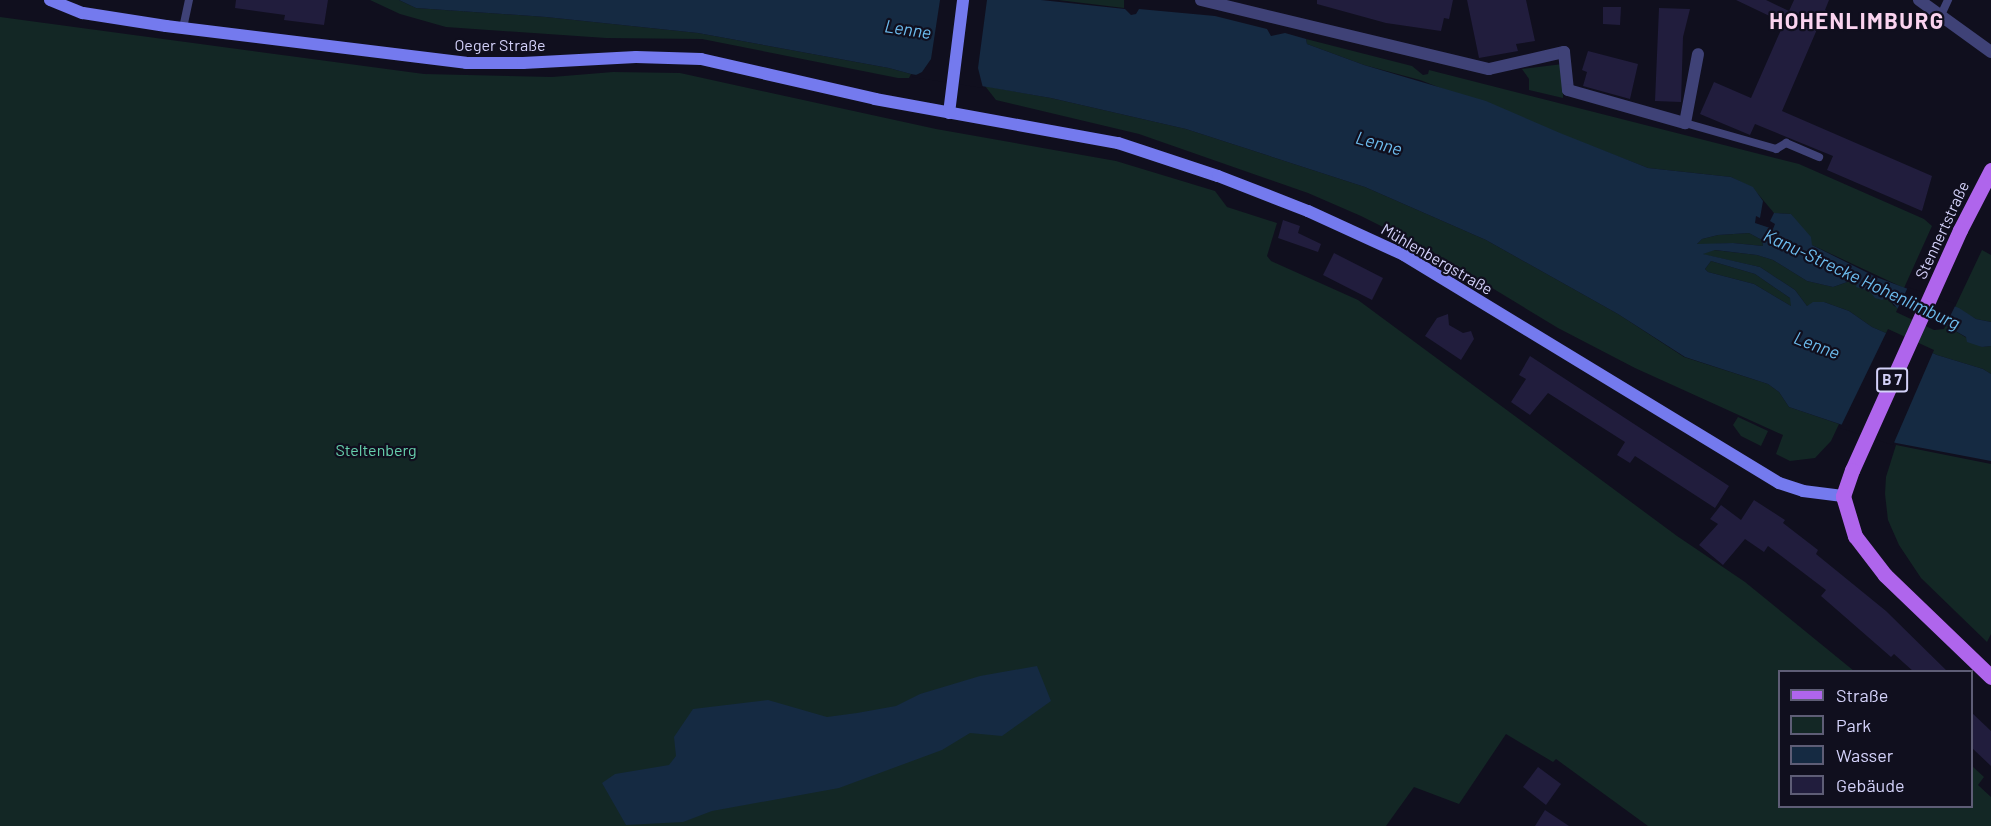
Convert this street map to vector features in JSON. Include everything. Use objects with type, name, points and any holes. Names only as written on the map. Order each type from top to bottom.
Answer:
[{"type":"main road","name":"Stennertstraße","points":[[1843,496],[1852,470],[1960,230],[1991,170]]},
{"type":"main road","points":[[1843,496],[1855,536],[1885,575],[1991,677]]},
{"type":"street","name":"Oeger Straße","points":[[50,0],[83,13],[183,28],[466,63],[523,63],[636,57],[701,59],[782,80],[949,113]]},
{"type":"street","points":[[949,113],[963,0]]},
{"type":"street","points":[[1201,0],[1489,69],[1564,52],[1568,90],[1685,123],[1698,54]]},
{"type":"street","points":[[1919,0],[1991,52]]},
{"type":"street","name":"Mühlenbergstraße","points":[[949,113],[1118,143],[1218,176],[1308,211],[1404,255],[1779,483],[1803,491],[1843,496]]},
{"type":"lane","points":[[183,28],[189,0]]},
{"type":"lane","points":[[1941,15],[1948,0]]},
{"type":"lane","points":[[1685,123],[1776,149],[1786,143],[1819,156]]},
{"type":"green space","points":[[370,0],[399,0],[416,8],[546,17],[698,33],[911,74],[909,78],[898,78],[702,39],[606,38],[446,27],[400,14]]},
{"type":"green space","points":[[1058,0],[1124,0],[1124,8]]},
{"type":"green space","name":"Steltenberg","points":[[0,17],[424,74],[552,77],[613,72],[680,73],[936,129],[1116,161],[1215,191],[1227,207],[1277,223],[1267,256],[1271,261],[1358,300],[1677,536],[1745,582],[1853,670],[1778,670],[1778,808],[1973,808],[1973,767],[1984,777],[1978,785],[1991,797],[1991,826],[1648,826],[1556,759],[1553,762],[1506,734],[1459,804],[1414,787],[1386,826],[0,826]]},
{"type":"green space","points":[[1306,39],[1412,66],[1423,75],[1428,74],[1429,70],[1799,164],[1924,219],[1932,226],[1904,288],[1812,245],[1791,214],[1774,213],[1753,188],[1731,177],[1648,168],[1420,80],[1364,65],[1307,44]]},
{"type":"green space","points":[[1563,64],[1563,98],[1529,90],[1529,79],[1522,69]]},
{"type":"green space","points":[[985,86],[1051,98],[1186,129],[1365,187],[1486,240],[1618,314],[1684,357],[1768,384],[1779,392],[1789,407],[1839,424],[1831,441],[1815,458],[1790,461],[1776,454],[1783,435],[1635,368],[1558,328],[1431,251],[1361,216],[1308,193],[1139,134],[996,100]]},
{"type":"green space","points":[[1749,233],[1762,240],[1763,246],[1733,243],[1696,245],[1702,239],[1718,235]]},
{"type":"green space","points":[[1714,250],[1757,255],[1773,260],[1807,281],[1833,287],[1853,280],[1887,297],[1894,306],[1945,325],[1982,347],[1991,346],[1991,374],[1983,369],[1937,355],[1872,327],[1849,311],[1824,302],[1807,306],[1795,290],[1760,267],[1701,254]]},
{"type":"green space","points":[[1982,250],[1991,255],[1991,322],[1976,319],[1955,307]]},
{"type":"green space","points":[[1711,261],[1755,274],[1790,298],[1793,303],[1791,306],[1754,284],[1708,272],[1705,269]]},
{"type":"green space","points":[[1738,417],[1768,431],[1761,446],[1741,436],[1733,425]]},
{"type":"green space","points":[[1896,445],[1991,464],[1991,634],[1987,642],[1921,578],[1899,545],[1888,520],[1885,494],[1886,477]]},
{"type":"water","points":[[399,0],[1041,0],[1125,9],[1131,15],[1136,14],[1139,9],[1215,16],[1267,29],[1271,36],[1285,33],[1306,39],[1307,44],[1364,65],[1486,101],[1648,168],[1731,177],[1753,187],[1763,201],[1760,218],[1756,216],[1755,223],[1773,229],[1775,224],[1770,221],[1774,213],[1791,214],[1811,237],[1812,245],[1876,277],[1959,308],[1976,319],[1991,322],[1991,346],[1982,347],[1967,342],[1966,337],[1945,325],[1899,310],[1887,297],[1882,300],[1875,298],[1869,291],[1856,287],[1857,282],[1853,280],[1833,287],[1807,281],[1773,260],[1757,255],[1715,250],[1703,254],[1760,267],[1795,290],[1807,306],[1813,302],[1824,302],[1849,311],[1872,327],[1937,355],[1983,369],[1991,374],[1991,461],[1896,443],[1789,407],[1779,392],[1768,384],[1685,357],[1618,314],[1486,240],[1365,187],[1186,129],[1051,98],[698,33],[546,17],[416,8]],"holes":[[[1749,233],[1762,240],[1763,246],[1733,243],[1697,244],[1702,239],[1718,235]],[[1711,261],[1755,274],[1790,298],[1791,306],[1754,284],[1708,272],[1705,269]]]},
{"type":"water","points":[[1037,666],[1051,701],[1002,736],[970,733],[942,750],[839,788],[712,811],[683,822],[626,825],[602,783],[615,774],[669,765],[676,756],[674,737],[693,709],[768,700],[827,717],[896,706],[920,694],[980,676]]},
{"type":"pier","points":[[940,0],[987,0],[978,68],[983,88],[912,77],[922,72],[931,59]]},
{"type":"pier","points":[[1908,287],[1956,304],[1944,329],[1934,330],[1896,312]]},
{"type":"pier","points":[[1888,329],[1934,350],[1893,445],[1840,428]]},
{"type":"building","points":[[236,0],[328,0],[324,25],[284,20],[285,15],[235,8]]},
{"type":"building","points":[[1317,0],[1453,0],[1449,19],[1444,18],[1441,31],[1386,23],[1317,4]]},
{"type":"building","points":[[1467,0],[1526,0],[1535,41],[1516,44],[1518,51],[1479,58]]},
{"type":"building","points":[[1736,0],[1766,0],[1789,11],[1794,0],[1829,0],[1825,10],[1829,12],[1822,28],[1818,27],[1782,111],[1932,176],[1922,211],[1827,170],[1833,156],[1755,124],[1750,135],[1700,114],[1714,82],[1751,98],[1784,23]]},
{"type":"building","points":[[1603,7],[1621,7],[1620,25],[1603,24]]},
{"type":"building","points":[[1659,8],[1690,9],[1683,37],[1681,102],[1655,101]]},
{"type":"building","points":[[1588,51],[1638,64],[1630,99],[1583,86],[1587,72],[1582,70]]},
{"type":"building","points":[[1283,220],[1300,226],[1298,233],[1321,244],[1318,252],[1278,238]]},
{"type":"building","points":[[1334,253],[1383,278],[1372,300],[1323,275]]},
{"type":"building","points":[[1448,314],[1449,325],[1463,333],[1471,331],[1474,339],[1461,360],[1425,336],[1437,318]]},
{"type":"building","points":[[1530,356],[1729,486],[1715,508],[1635,456],[1630,463],[1617,455],[1625,442],[1548,393],[1530,415],[1511,402],[1526,379],[1519,375]]},
{"type":"building","points":[[1754,500],[1785,520],[1783,523],[1818,550],[1816,554],[1886,611],[1946,670],[1912,670],[1894,654],[1891,657],[1821,596],[1826,590],[1768,546],[1764,552],[1745,539],[1723,565],[1699,545],[1718,524],[1710,519],[1721,505],[1741,520]]},
{"type":"building","points":[[1973,714],[1991,731],[1991,766],[1973,749]]},
{"type":"building","points":[[1538,767],[1561,784],[1546,805],[1523,787]]},
{"type":"building","points":[[1545,810],[1569,826],[1535,826]]},
{"type":"district","name":"HOHENLIMBURG","points":[[1857,21]]},
{"type":"water label","name":"Lenne","points":[[908,29]]},
{"type":"water label","name":"Lenne","points":[[1379,143]]},
{"type":"water label","name":"Kanu-Strecke Hohenlimburg","points":[[1862,279]]},
{"type":"water label","name":"Lenne","points":[[1817,345]]}]
